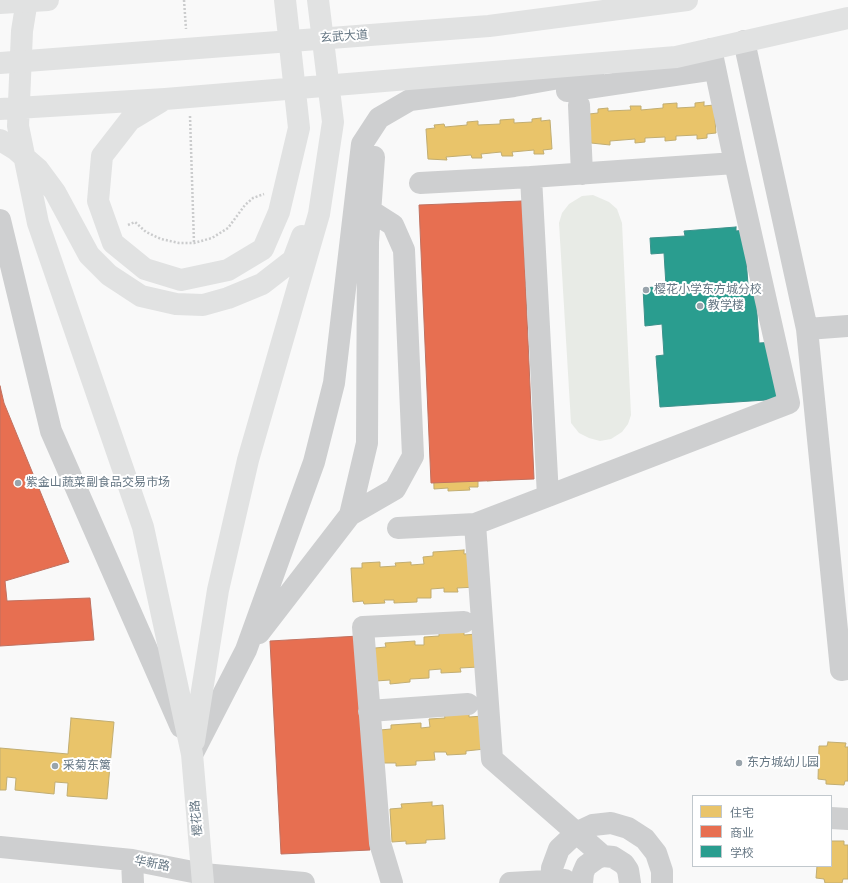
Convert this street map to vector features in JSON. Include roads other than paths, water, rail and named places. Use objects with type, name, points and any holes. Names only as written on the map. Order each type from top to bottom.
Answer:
[{"type":"main road","points":[[27,0],[22,31],[18,126],[38,223],[143,527],[192,754]]},
{"type":"main road","points":[[0,3],[48,0]]},
{"type":"main road","points":[[165,99],[130,120],[102,156],[98,202],[113,243],[145,269],[181,280],[228,270],[263,249],[279,212],[299,128],[285,0]]},
{"type":"main road","points":[[192,754],[218,590],[248,460],[319,214],[324,186],[333,122],[318,0]]},
{"type":"main road","name":"玄武大道","points":[[0,63],[489,26],[687,0]]},
{"type":"main road","points":[[0,109],[165,99],[676,57],[713,59],[744,41],[848,18]]},
{"type":"main road","points":[[0,140],[15,149],[38,169],[55,192],[89,255],[108,275],[141,296],[176,304],[203,305],[228,298],[262,284],[292,260],[324,186]]},
{"type":"main road","name":"樱花路","points":[[192,754],[203,879]]},
{"type":"street","points":[[744,41],[807,329],[841,670],[848,669]]},
{"type":"street","points":[[192,754],[246,650],[314,462],[332,390],[362,144],[379,118],[410,100],[514,86],[676,57]]},
{"type":"street","points":[[350,515],[367,443],[368,210],[375,152],[392,126],[413,115],[713,59],[789,402],[475,524],[398,528]]},
{"type":"street","points":[[579,105],[582,174]]},
{"type":"street","points":[[420,183],[582,174],[735,163]]},
{"type":"street","points":[[531,177],[548,496]]},
{"type":"street","points":[[246,650],[350,515],[395,489],[413,456],[404,250],[393,225],[368,210]]},
{"type":"street","points":[[0,220],[51,432],[192,754]]},
{"type":"street","points":[[807,329],[848,326]]},
{"type":"street","points":[[475,524],[492,760],[602,856]]},
{"type":"street","points":[[392,883],[380,843],[363,627],[464,622]]},
{"type":"street","points":[[369,711],[468,704]]},
{"type":"street","points":[[832,818],[848,819]]},
{"type":"street","points":[[542,882],[552,868],[559,849],[576,832],[592,825],[611,823],[628,828],[645,838],[656,853],[662,871],[662,883]]},
{"type":"street","name":"华新路","points":[[0,847],[132,860],[203,879],[304,883]]},
{"type":"street","points":[[510,883],[582,881],[586,866],[602,856],[613,857],[624,864],[628,870],[630,883]]},
{"type":"street","points":[[132,860],[133,883]]},
{"type":"place","name":"樱花小学东方城分校","points":[[646,290]]},
{"type":"place","name":"教学楼","points":[[700,306]]},
{"type":"place","name":"紫金山蔬菜副食品交易市场","points":[[18,483]]},
{"type":"place","name":"东方城幼儿园","points":[[739,763]]},
{"type":"place","name":"采菊东篱","points":[[55,766]]}]
